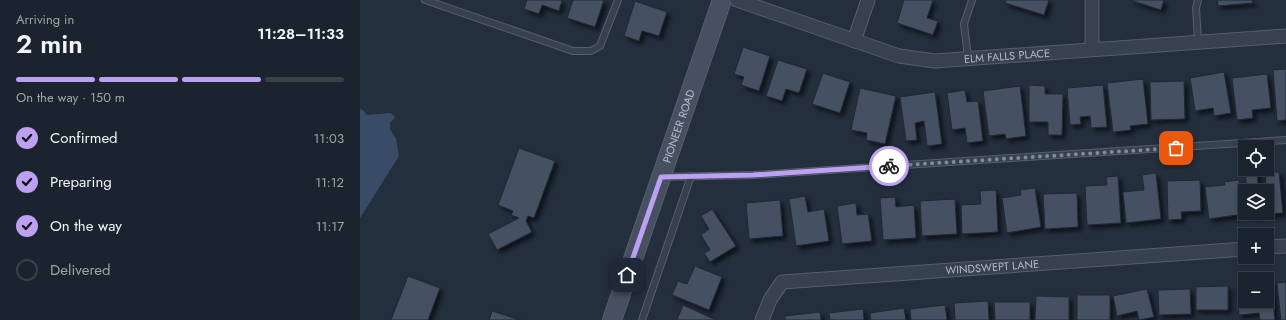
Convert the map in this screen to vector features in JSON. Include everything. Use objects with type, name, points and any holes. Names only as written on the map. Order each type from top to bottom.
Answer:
[{"type":"main road","name":"PIONEER ROAD","points":[[612,320],[722,0]]},
{"type":"street","name":"ELM FALLS PLACE","points":[[737,0],[899,56],[935,61],[1286,36]]},
{"type":"street","points":[[854,41],[868,0]]},
{"type":"street","points":[[1092,0],[1092,49]]},
{"type":"street","points":[[1274,247],[1286,246]]},
{"type":"street","name":"WINDSWEPT LANE","points":[[762,320],[770,300],[782,282],[1238,249]]},
{"type":"lane","points":[[425,0],[573,51],[583,52],[600,46],[618,0]]},
{"type":"lane","points":[[968,58],[964,24],[972,0]]},
{"type":"lane","points":[[1198,0],[1196,8],[1198,42]]},
{"type":"lane","points":[[661,177],[784,173],[1286,140]]},
{"type":"lane","points":[[642,320],[692,176]]},
{"type":"water","points":[[360,109],[367,115],[390,113],[395,117],[390,123],[390,129],[396,139],[399,156],[360,218]]},
{"type":"building","points":[[527,0],[562,0],[559,11],[542,5],[539,14],[524,9]]},
{"type":"building","points":[[573,0],[604,0],[595,27],[567,18]]},
{"type":"building","points":[[904,0],[933,0],[927,18],[938,21],[933,35],[897,23]]},
{"type":"building","points":[[1006,0],[1049,0],[1044,15],[1005,3]]},
{"type":"building","points":[[1130,0],[1164,0],[1161,10]]},
{"type":"building","points":[[1217,0],[1252,0],[1253,3],[1218,6]]},
{"type":"building","points":[[635,1],[667,12],[659,36],[642,31],[639,41],[624,36]]},
{"type":"building","points":[[743,47],[770,56],[759,91],[741,85],[744,77],[734,74]]},
{"type":"building","points":[[778,60],[807,69],[799,93],[786,89],[782,101],[766,96]]},
{"type":"building","points":[[1286,69],[1286,120],[1277,121],[1273,70]]},
{"type":"building","points":[[1224,72],[1231,113],[1214,116],[1213,108],[1195,111],[1190,78]]},
{"type":"building","points":[[823,73],[850,82],[840,113],[812,104]]},
{"type":"building","points":[[1267,74],[1271,108],[1252,110],[1253,118],[1237,120],[1232,78]]},
{"type":"building","points":[[1143,79],[1148,124],[1130,126],[1131,130],[1113,132],[1107,83]]},
{"type":"building","points":[[1184,81],[1185,119],[1151,120],[1150,82]]},
{"type":"building","points":[[1029,85],[1045,86],[1045,94],[1063,94],[1062,135],[1048,135],[1048,122],[1029,122]]},
{"type":"building","points":[[1103,85],[1107,127],[1091,128],[1090,116],[1080,117],[1081,124],[1070,125],[1067,88]]},
{"type":"building","points":[[1020,86],[1026,136],[1006,139],[1005,134],[989,136],[983,91]]},
{"type":"building","points":[[860,88],[896,96],[885,144],[866,140],[867,133],[851,130]]},
{"type":"building","points":[[965,90],[967,102],[978,101],[983,141],[967,143],[965,128],[952,130],[947,93]]},
{"type":"building","points":[[935,92],[942,144],[927,146],[924,121],[915,123],[917,140],[906,141],[900,97]]},
{"type":"building","points":[[519,148],[555,161],[534,218],[528,216],[526,221],[532,232],[497,250],[488,234],[519,218],[511,215],[513,211],[498,205]]},
{"type":"building","points":[[1274,172],[1279,172],[1283,213],[1274,214],[1274,184],[1266,184],[1265,176],[1274,176]]},
{"type":"building","points":[[1156,173],[1161,219],[1126,223],[1123,192],[1144,190],[1142,175]]},
{"type":"building","points":[[1118,176],[1121,223],[1087,225],[1085,186],[1107,185],[1106,177]]},
{"type":"building","points":[[1246,176],[1257,176],[1258,184],[1246,184]]},
{"type":"building","points":[[1200,180],[1201,211],[1181,212],[1182,219],[1168,220],[1167,181]]},
{"type":"building","points":[[1239,180],[1238,215],[1209,219],[1205,187],[1225,185],[1224,182]]},
{"type":"building","points":[[1035,188],[1041,227],[1007,233],[1002,198],[1021,195],[1020,190]]},
{"type":"building","points":[[996,190],[998,232],[962,234],[961,205],[981,204],[980,191]]},
{"type":"building","points":[[1077,193],[1078,227],[1045,229],[1043,194]]},
{"type":"building","points":[[805,196],[808,212],[824,209],[829,241],[796,246],[789,199]]},
{"type":"building","points":[[895,197],[896,207],[914,205],[916,238],[883,240],[880,198]]},
{"type":"building","points":[[955,199],[957,234],[922,236],[920,201]]},
{"type":"building","points":[[780,200],[783,236],[749,239],[746,203]]},
{"type":"building","points":[[856,203],[857,215],[868,214],[872,241],[842,244],[837,206]]},
{"type":"building","points":[[712,209],[736,246],[710,262],[704,253],[710,250],[701,235],[709,229],[701,216]]},
{"type":"building","points":[[695,266],[722,277],[709,310],[672,295],[678,281],[687,284]]},
{"type":"building","points":[[408,276],[440,288],[428,320],[391,320]]},
{"type":"building","points":[[1286,282],[1286,320],[1281,320],[1277,283]]},
{"type":"building","points":[[1236,285],[1238,285],[1238,305]]},
{"type":"building","points":[[1228,286],[1228,310],[1196,310],[1196,287]]},
{"type":"building","points":[[1147,289],[1154,317],[1139,320],[1137,311],[1117,316],[1113,296]]},
{"type":"building","points":[[1190,289],[1191,314],[1159,315],[1158,290]]},
{"type":"building","points":[[1077,295],[1110,295],[1110,320],[1077,320]]},
{"type":"building","points":[[1036,296],[1069,297],[1069,320],[1035,320]]},
{"type":"building","points":[[988,301],[989,320],[955,320],[954,303]]},
{"type":"building","points":[[994,302],[1030,302],[1030,320],[995,320]]},
{"type":"building","points":[[683,305],[716,320],[677,320]]},
{"type":"building","points":[[945,305],[947,320],[911,320],[910,309]]},
{"type":"building","points":[[904,308],[906,320],[871,320],[870,313]]},
{"type":"building","points":[[1238,308],[1274,308],[1275,320],[1260,320],[1259,313],[1239,315]]},
{"type":"building","points":[[863,309],[864,320],[830,320],[829,313]]},
{"type":"building","points":[[492,311],[520,320],[489,320]]},
{"type":"building","points":[[820,312],[821,320],[785,320],[785,316]]},
{"type":"way so far","points":[[889,166],[1176,148]]},
{"type":"route","points":[[627,275],[661,177],[753,175],[889,166]]}]
